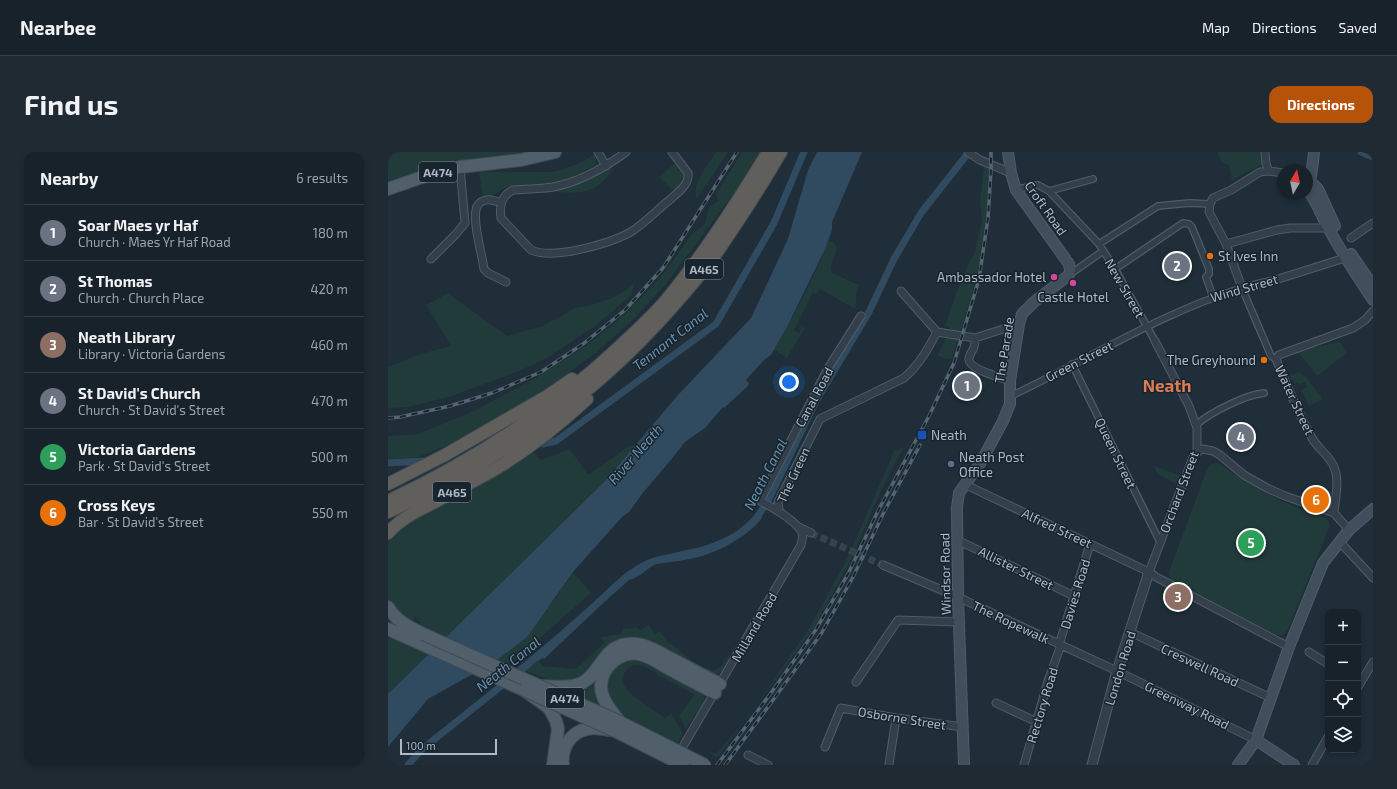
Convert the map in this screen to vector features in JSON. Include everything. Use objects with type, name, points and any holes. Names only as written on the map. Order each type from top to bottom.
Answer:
[{"type":"highway","name":"A465","points":[[388,533],[393,527],[408,517],[493,470],[518,454],[535,442],[597,390],[604,368],[667,299],[696,262],[740,198],[768,152]]},
{"type":"highway","name":"A465","points":[[388,512],[419,498],[506,448],[581,382],[604,368],[662,320],[708,264],[754,198],[782,152]]},
{"type":"highway","name":"A465","points":[[388,484],[423,467],[549,395],[577,376],[604,368]]},
{"type":"highway","name":"A465","points":[[388,501],[453,468],[535,423]]},
{"type":"main road","name":"A474","points":[[388,189],[434,173],[460,167],[521,160],[555,152]]},
{"type":"main road","name":"Croft Road","points":[[1008,152],[1011,173],[1016,190],[1069,264],[1069,275]]},
{"type":"main road","points":[[1313,171],[1314,152]]},
{"type":"main road","points":[[1313,184],[1318,190],[1334,226],[1373,286]]},
{"type":"main road","points":[[1313,197],[1345,258],[1373,300]]},
{"type":"main road","name":"The Parade","points":[[1011,396],[1010,381],[1022,314],[1034,302],[1069,275]]},
{"type":"main road","name":"Windsor Road","points":[[964,765],[958,597],[957,507],[959,493],[981,462],[1003,421],[1010,404],[1011,396]]},
{"type":"main road","points":[[1238,765],[1256,740],[1289,647],[1323,564],[1349,530],[1373,509]]},
{"type":"main road","name":"A474","points":[[388,607],[392,614],[421,639],[524,690],[617,726],[705,765]]},
{"type":"main road","name":"A474","points":[[388,629],[421,639],[538,686],[617,726],[682,765]]},
{"type":"main road","points":[[538,686],[574,686],[587,680],[606,655],[617,648],[636,644],[717,688]]},
{"type":"main road","points":[[562,765],[563,750],[567,742],[576,733],[586,729],[617,726],[603,699],[601,687],[603,676],[613,661],[634,653],[649,652]]},
{"type":"main road","points":[[524,690],[549,708],[556,721],[558,729],[553,765]]},
{"type":"main road","points":[[1256,740],[1294,765]]},
{"type":"street","points":[[598,152],[606,166]]},
{"type":"street","points":[[626,152],[606,166],[576,181],[553,187],[513,190],[508,192],[503,197],[501,203],[501,218],[531,250],[538,253],[547,254],[582,249],[609,241],[630,232],[675,195],[687,183],[688,173],[672,152]]},
{"type":"street","points":[[968,152],[975,157],[1011,173]]},
{"type":"street","points":[[1265,152],[1266,164],[1269,171]]},
{"type":"street","points":[[431,259],[465,223],[460,167]]},
{"type":"street","points":[[1242,288],[1226,244],[1209,212],[1210,204],[1213,198],[1231,190],[1260,172],[1277,172]]},
{"type":"street","points":[[1016,190],[1038,185],[1049,191],[1093,180]]},
{"type":"street","name":"New Street","points":[[1049,191],[1100,244],[1146,326]]},
{"type":"street","points":[[501,203],[484,200],[479,204],[476,210],[477,229],[484,269],[488,274],[506,282]]},
{"type":"street","points":[[1100,244],[1158,206],[1176,204],[1210,204]]},
{"type":"street","points":[[1351,238],[1373,223]]},
{"type":"street","points":[[1115,269],[1183,224],[1189,224],[1192,227],[1209,269],[1209,274],[1206,277],[1213,297]]},
{"type":"street","points":[[1226,244],[1277,230],[1290,228],[1328,228]]},
{"type":"street","name":"The Parade","points":[[1069,275],[1104,251]]},
{"type":"street","name":"Wind Street","points":[[1146,326],[1213,297],[1345,258]]},
{"type":"street","name":"Water Street","points":[[1242,288],[1271,356],[1276,359],[1312,439],[1330,459],[1334,467],[1337,478],[1334,513]]},
{"type":"street","points":[[901,291],[937,332],[975,338],[1019,324]]},
{"type":"street","points":[[1276,359],[1279,355],[1354,328],[1365,320],[1373,311]]},
{"type":"street","name":"Canal Road","points":[[779,511],[760,501],[827,370],[861,316]]},
{"type":"street","name":"Orchard Street","points":[[1146,326],[1189,406],[1196,425],[1197,451],[1192,460],[1149,572]]},
{"type":"street","name":"Green Street","points":[[1011,396],[1146,326]]},
{"type":"street","name":"The Green","points":[[779,511],[778,502],[820,419],[904,378],[925,355],[937,332]]},
{"type":"street","points":[[975,338],[974,349],[969,359],[970,364],[1010,381]]},
{"type":"street","name":"Queen Street","points":[[1072,364],[1160,542]]},
{"type":"street","points":[[1196,425],[1205,417],[1253,394],[1264,394]]},
{"type":"street","points":[[1197,451],[1202,449],[1213,451],[1244,475],[1267,488],[1285,496],[1334,513],[1349,530]]},
{"type":"street","name":"Alfred Street","points":[[964,484],[1149,572],[1162,581],[1289,647]]},
{"type":"street","points":[[779,511],[799,527],[811,533]]},
{"type":"street","name":"Milland Road","points":[[671,765],[798,550],[803,540],[803,535],[799,527]]},
{"type":"street","name":"Allister Street","points":[[957,540],[1074,596]]},
{"type":"street","points":[[1340,541],[1373,578]]},
{"type":"street","name":"Davies Road","points":[[1060,645],[1090,544]]},
{"type":"street","name":"The Ropewalk","points":[[883,565],[958,597],[1117,672]]},
{"type":"street","name":"London Road","points":[[1092,765],[1117,672],[1149,572]]},
{"type":"street","points":[[856,682],[898,620],[959,622]]},
{"type":"street","name":"Creswell Road","points":[[1130,632],[1271,698]]},
{"type":"street","name":"Rectory Road","points":[[1024,765],[1060,645]]},
{"type":"street","points":[[1309,652],[1325,662]]},
{"type":"street","points":[[1361,682],[1373,662]]},
{"type":"street","name":"Greenway Road","points":[[1117,672],[1256,740]]},
{"type":"street","points":[[996,703],[1037,722]]},
{"type":"street","name":"Osborne Street","points":[[825,747],[841,708],[896,718],[963,727]]},
{"type":"street","points":[[889,764],[896,718]]},
{"type":"street","points":[[1312,765],[1325,742]]},
{"type":"street","points":[[748,755],[768,765]]},
{"type":"green space","points":[[388,152],[539,152],[518,156],[471,158],[472,161],[388,184]]},
{"type":"green space","points":[[716,152],[728,152],[698,197],[696,197],[699,179]]},
{"type":"green space","points":[[742,152],[760,152],[741,184],[666,284],[633,320],[597,352],[545,390],[456,442],[416,458],[388,459],[388,436],[418,434],[474,411],[537,377],[590,343],[625,314],[661,277],[692,234],[705,224],[709,207],[718,201],[716,194]]},
{"type":"green space","points":[[1218,152],[1262,152],[1262,165],[1246,172],[1232,181],[1229,165],[1221,161]]},
{"type":"green space","points":[[595,154],[597,156],[595,164],[592,167],[569,179],[553,183],[507,187],[492,196],[483,198],[479,172],[551,172],[574,165]]},
{"type":"green space","points":[[616,162],[604,180],[589,190],[570,193],[548,190],[585,181]]},
{"type":"green space","points":[[675,163],[685,177],[683,183],[675,192],[659,177]]},
{"type":"green space","points":[[984,166],[989,169],[984,237],[975,283],[961,330],[951,360],[948,358],[947,360],[938,355],[950,328],[945,326],[961,280],[975,251],[982,219],[980,203]]},
{"type":"green space","points":[[828,240],[836,245],[837,248],[831,267],[832,273],[859,285],[856,292],[855,309],[820,289],[817,294],[813,292],[794,330],[799,333],[802,326],[805,328],[787,358],[774,350],[810,283]]},
{"type":"green space","points":[[635,282],[631,296],[595,326],[547,358],[517,372],[449,397],[408,407],[388,408],[388,367],[420,354],[451,346],[426,305],[448,293],[507,336],[543,326],[575,308],[591,305],[612,298],[623,292]]},
{"type":"green space","points":[[1340,342],[1347,353],[1317,376],[1298,352],[1311,348]]},
{"type":"green space","points":[[1299,372],[1305,376],[1323,399],[1309,406],[1301,390],[1307,387],[1305,382],[1299,385],[1298,383],[1295,384],[1290,376]]},
{"type":"green space","points":[[977,379],[986,383],[979,400],[970,397]]},
{"type":"green space","points":[[636,444],[605,481],[388,694],[388,634],[397,638],[421,623],[415,616],[412,622],[396,613],[388,602],[388,539],[391,534],[410,519],[480,485],[523,455],[534,452],[541,460],[570,449],[588,475],[629,446]]},
{"type":"green space","points":[[901,447],[903,448],[884,484],[852,558],[814,628],[756,705],[810,627],[848,557],[895,449],[899,451]]},
{"type":"green space","points":[[1214,463],[1218,463],[1265,493],[1285,503],[1325,517],[1330,525],[1288,629],[1283,635],[1277,635],[1170,579],[1169,572],[1206,472]]},
{"type":"green space","points":[[1154,466],[1180,475],[1176,484],[1157,473]]},
{"type":"green space","points":[[573,572],[591,593],[509,665],[496,661],[555,599]]},
{"type":"green space","points":[[649,625],[655,634],[660,631],[668,643],[673,645],[688,658],[702,667],[708,670],[719,668],[729,655],[730,656],[725,665],[727,666],[720,673],[712,675],[656,647],[582,678],[556,682],[523,670],[539,661],[543,666],[574,669],[604,643],[601,637],[621,634],[623,629],[637,628],[640,630]]},
{"type":"green space","points":[[623,659],[644,659],[703,692],[705,701],[686,729],[679,716],[694,695],[642,666],[637,665],[630,667],[625,673],[623,681],[624,684],[633,696],[665,718],[671,713],[683,733],[677,744],[625,716],[616,710],[608,700],[606,680],[610,671]]},
{"type":"green space","points":[[595,677],[598,679],[606,710],[568,692]]},
{"type":"green space","points":[[744,722],[717,758],[708,752],[714,754],[718,752]]},
{"type":"water","name":"River Neath","points":[[817,152],[862,152],[832,222],[832,230],[825,249],[788,325],[771,355],[764,360],[746,380],[749,383],[747,387],[724,408],[723,407],[705,428],[685,442],[629,512],[622,517],[573,572],[528,636],[496,661],[428,699],[388,747],[388,694],[605,481],[678,395],[751,318],[788,239],[808,170]]},
{"type":"water","points":[[761,506],[766,509],[761,516],[762,518],[744,535],[720,549],[699,557],[656,564],[652,566],[629,580],[544,659],[543,658],[523,670],[517,668],[636,566],[651,558],[690,550],[724,538],[745,525]]},
{"type":"waterway","name":"Tennant Canal","points":[[543,444],[556,441],[716,324],[774,223],[804,152]]},
{"type":"waterway","name":"Neath Canal","points":[[758,516],[768,501],[816,401],[869,312],[894,259],[921,213],[969,152]]},
{"type":"waterway","name":"Neath Canal","points":[[1361,152],[1373,157]]},
{"type":"waterway","name":"Tennant Canal","points":[[388,463],[423,461]]},
{"type":"waterway","name":"Neath Canal","points":[[408,765],[421,750],[530,663]]},
{"type":"tunnel","points":[[811,533],[883,565]]},
{"type":"railway","points":[[388,418],[400,417],[450,406],[492,393],[541,372],[583,344],[625,310],[663,268],[737,152]]},
{"type":"railway","points":[[717,765],[815,631],[848,574],[878,511],[929,416],[954,363],[979,279],[988,218],[991,152]]},
{"type":"railway","points":[[725,765],[821,634],[853,577],[883,514],[920,445]]},
{"type":"place","name":"St Ives Inn","points":[[1210,256]]},
{"type":"place","name":"St Thomas","points":[[1177,266]]},
{"type":"place","name":"Ambassador Hotel","points":[[1054,277]]},
{"type":"place","name":"Castle Hotel","points":[[1073,283]]},
{"type":"place","name":"The Greyhound","points":[[1264,360]]},
{"type":"place","name":"Soar Maes yr Haf","points":[[967,386]]},
{"type":"place","name":"Neath","points":[[922,435]]},
{"type":"place","name":"St David's Church","points":[[1241,437]]},
{"type":"place","name":"Neath Post Office","points":[[951,464]]},
{"type":"place","name":"Cross Keys","points":[[1316,500]]},
{"type":"place","name":"Victoria Gardens","points":[[1251,543]]},
{"type":"place","name":"Neath Library","points":[[1178,597]]},
{"type":"district","name":"Neath","points":[[1167,385]]}]
